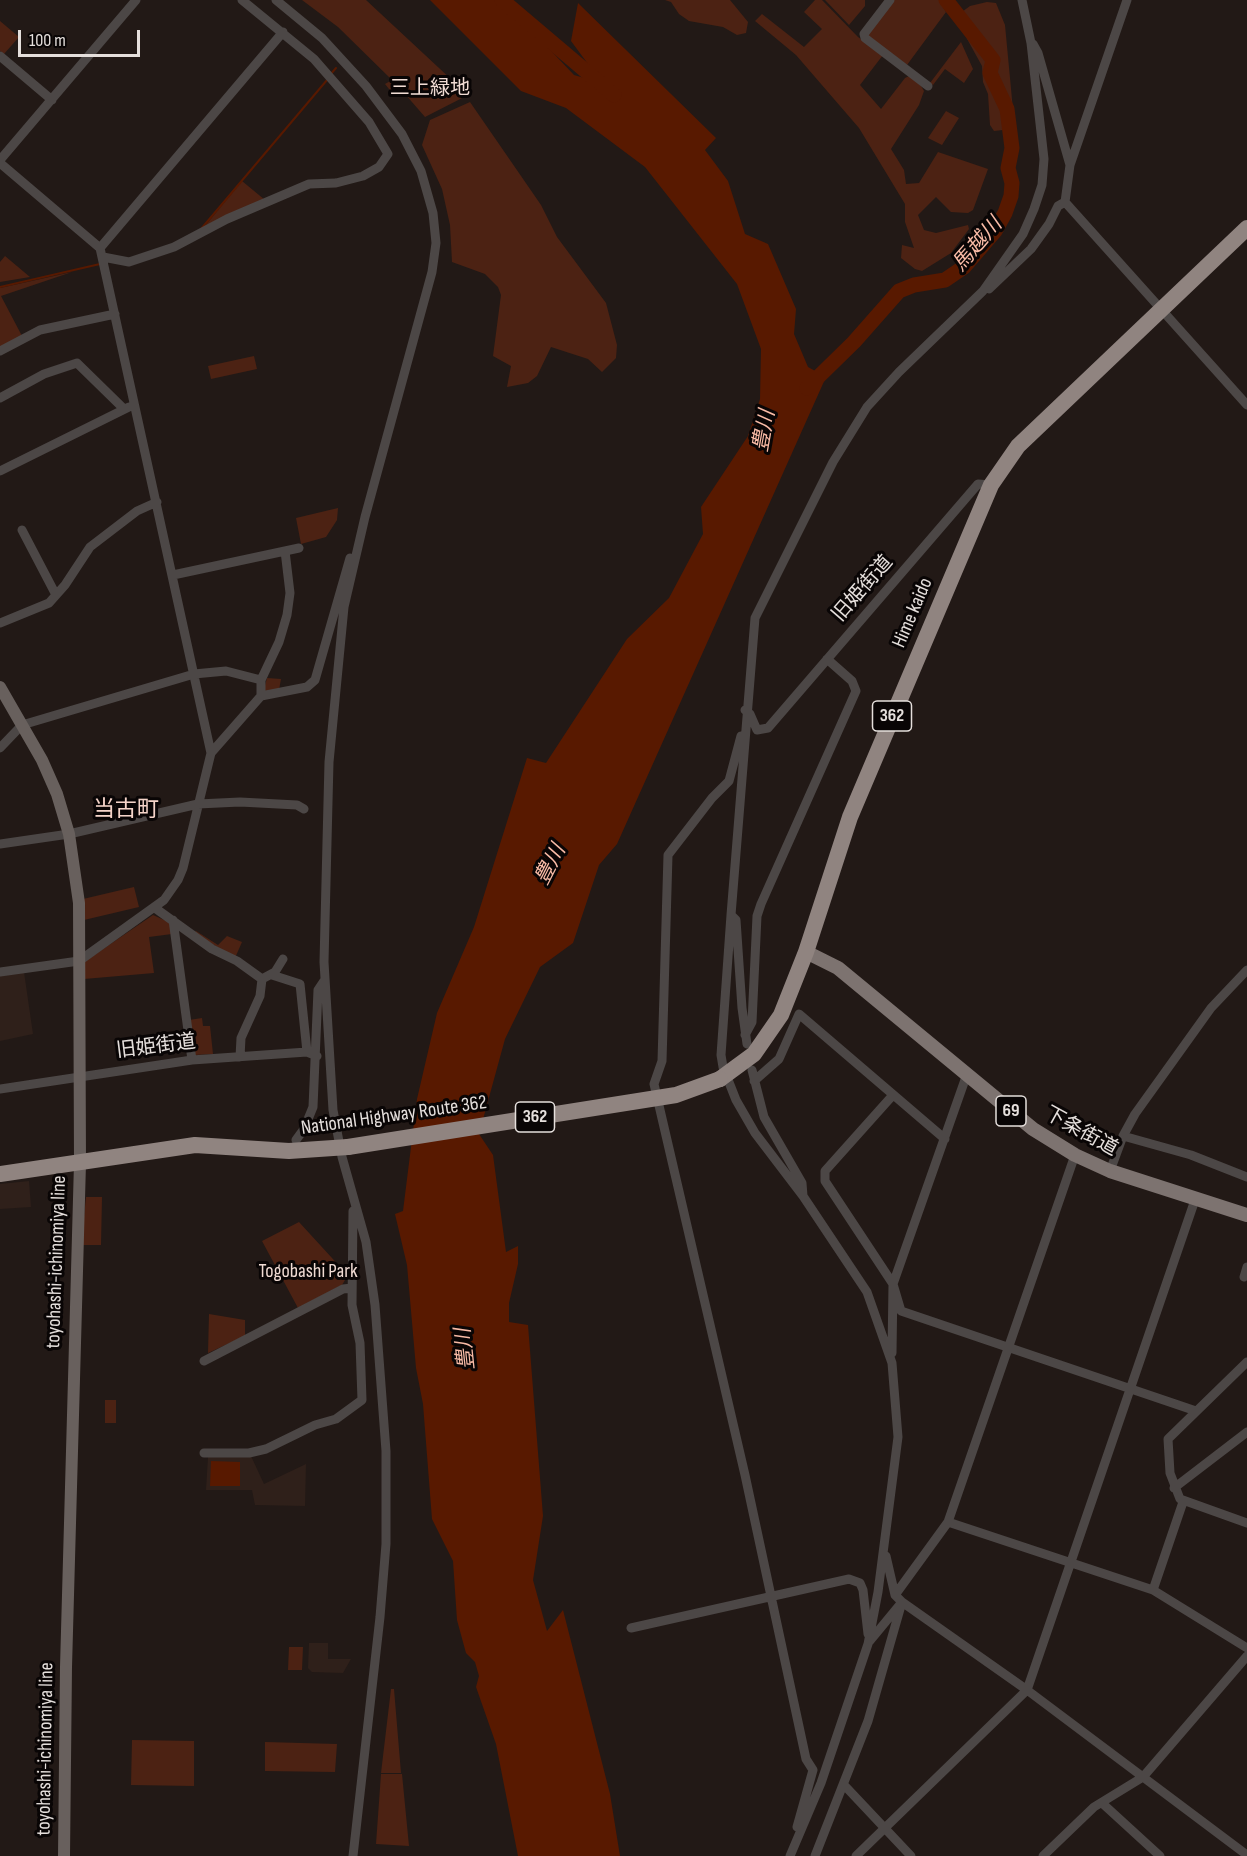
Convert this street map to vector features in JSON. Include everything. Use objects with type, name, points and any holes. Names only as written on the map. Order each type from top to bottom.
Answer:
[{"type":"highway","name":"Hime kaido","points":[[723,1078],[754,1054],[774,1028],[806,952],[850,817],[990,485],[1018,446],[1247,228]]},
{"type":"highway","name":"National Highway Route 362","points":[[0,1174],[195,1145],[289,1151],[344,1148],[676,1095],[723,1078]]},
{"type":"main road","name":"toyohashi-ichinomiya line","points":[[0,687],[57,794],[69,834],[78,895],[80,1163],[67,1644],[64,1856]]},
{"type":"main road","name":"下条街道","points":[[806,952],[838,968],[1033,1129],[1075,1155],[1110,1172],[1196,1197],[1247,1215]]},
{"type":"street","points":[[136,0],[0,162],[101,252],[123,262],[136,261],[174,247],[227,219],[309,184],[351,180],[379,167],[388,154],[369,122],[314,59],[242,0]]},
{"type":"street","points":[[276,0],[322,38],[366,86],[402,134],[421,171],[435,229],[432,272],[344,607],[335,681],[328,785],[323,915],[324,981],[333,1110],[366,1242],[375,1305],[384,1416],[386,1524],[380,1617],[353,1856]]},
{"type":"street","points":[[890,0],[864,34],[865,38],[928,86]]},
{"type":"street","points":[[892,1363],[867,1292],[803,1196],[755,1133],[723,1078],[721,1054],[744,729],[755,618],[833,462],[879,393],[983,291],[1023,234],[1042,185],[1044,159],[1042,130],[1031,43],[1022,0]]},
{"type":"street","points":[[1127,0],[1070,165],[1065,202],[1247,405]]},
{"type":"street","points":[[101,252],[283,32]]},
{"type":"street","points":[[1031,43],[1038,53],[1070,165]]},
{"type":"street","points":[[0,56],[52,99]]},
{"type":"street","points":[[983,291],[1001,279],[1031,249],[1049,224],[1058,206],[1065,202]]},
{"type":"street","points":[[0,972],[79,961],[155,908],[178,880],[211,753],[101,252]]},
{"type":"street","points":[[0,351],[40,330],[115,314]]},
{"type":"street","points":[[0,399],[44,374],[77,363],[124,409]]},
{"type":"street","points":[[0,471],[7,470],[135,405]]},
{"type":"street","name":"旧姫街道","points":[[746,710],[757,730],[768,728],[978,484],[990,485]]},
{"type":"street","points":[[0,623],[42,608],[56,595],[90,547],[137,511],[157,502]]},
{"type":"street","points":[[22,530],[56,595]]},
{"type":"street","points":[[173,575],[299,548]]},
{"type":"street","points":[[261,696],[261,680],[279,642],[287,615],[290,593],[285,551]]},
{"type":"street","points":[[211,753],[261,696],[307,687],[315,680],[350,559],[357,554]]},
{"type":"street","points":[[731,915],[736,920],[746,1039],[752,1022],[757,916],[856,691],[852,681],[827,659]]},
{"type":"street","points":[[0,748],[22,725],[194,674],[226,671],[261,680]]},
{"type":"street","points":[[744,729],[737,745],[729,781],[712,798],[668,855],[662,1061],[654,1084],[772,1595],[806,1759],[813,1770],[796,1831],[795,1844]]},
{"type":"street","points":[[0,844],[69,834],[198,804],[240,802],[297,805],[304,808]]},
{"type":"street","points":[[155,908],[212,949],[237,961],[262,979]]},
{"type":"street","points":[[173,920],[192,1060]]},
{"type":"street","points":[[262,979],[272,975],[283,959]]},
{"type":"street","points":[[1110,1172],[1123,1137],[1135,1114],[1211,1008],[1247,970]]},
{"type":"street","points":[[272,975],[300,984],[307,1052]]},
{"type":"street","points":[[240,1057],[241,1038],[260,996],[262,979]]},
{"type":"street","points":[[296,1140],[304,1129],[313,1107],[317,1056],[318,990],[324,981]]},
{"type":"street","points":[[754,1081],[778,1059],[799,1014],[945,1139]]},
{"type":"street","name":"旧姫街道","points":[[0,1089],[192,1060],[307,1052],[317,1056]]},
{"type":"street","points":[[752,1070],[764,1117],[802,1184],[803,1196]]},
{"type":"street","points":[[790,1856],[821,1783],[868,1640],[884,1549],[898,1437],[892,1363],[893,1284],[967,1074]]},
{"type":"street","points":[[893,1095],[825,1171],[825,1181],[893,1284],[901,1311],[1196,1411]]},
{"type":"street","points":[[1123,1137],[1191,1155],[1247,1177]]},
{"type":"street","points":[[868,1640],[899,1598],[948,1522],[1075,1155]]},
{"type":"street","points":[[204,1454],[249,1453],[266,1449],[315,1425],[336,1419],[362,1400],[360,1343],[352,1305],[354,1245],[352,1193]]},
{"type":"street","points":[[856,1856],[1027,1690],[1196,1197]]},
{"type":"street","points":[[1244,1277],[1247,1267]]},
{"type":"street","points":[[204,1361],[343,1289],[352,1288]]},
{"type":"street","points":[[1247,1362],[1168,1439],[1170,1473],[1174,1488],[1183,1502],[1247,1523]]},
{"type":"street","points":[[1174,1488],[1247,1432]]},
{"type":"street","points":[[1153,1590],[1183,1502]]},
{"type":"street","points":[[948,1522],[1153,1590],[1247,1648]]},
{"type":"street","points":[[815,1856],[845,1786],[868,1721],[899,1598],[884,1549]]},
{"type":"street","points":[[631,1628],[772,1595],[849,1580],[855,1581],[864,1590],[868,1640]]},
{"type":"street","points":[[899,1598],[1027,1690],[1245,1854]]},
{"type":"street","points":[[1042,1856],[1102,1803],[1143,1777],[1247,1656]]},
{"type":"street","points":[[845,1786],[911,1856]]},
{"type":"street","points":[[1102,1803],[1127,1823],[1160,1856]]},
{"type":"shaded area","points":[[24,972],[33,1034],[0,1041],[0,976]]},
{"type":"shaded area","points":[[29,1181],[31,1207],[0,1209],[0,1184]]},
{"type":"shaded area","points":[[251,1456],[264,1484],[306,1464],[305,1506],[255,1505],[252,1490],[206,1490],[208,1457]]},
{"type":"shaded area","points":[[309,1643],[328,1643],[328,1659],[351,1659],[343,1673],[312,1672],[308,1668]]},
{"type":"green space","name":"三上緑地","points":[[302,0],[366,0],[468,95],[425,117],[405,94],[389,89],[385,84],[392,80],[338,27]]},
{"type":"green space","points":[[665,0],[730,0],[748,22],[746,33],[737,35],[723,27],[689,21],[679,14],[671,2]]},
{"type":"green space","points":[[815,0],[822,0],[858,37],[883,55],[860,85],[881,109],[909,76],[918,81],[924,91],[919,105],[891,149],[904,170],[906,184],[919,183],[938,152],[988,169],[973,210],[968,213],[951,212],[936,197],[918,215],[924,230],[936,233],[968,225],[969,229],[951,253],[922,271],[915,269],[901,258],[902,245],[914,248],[905,222],[905,204],[859,128],[796,55],[755,21],[762,14],[804,47],[822,29],[804,12]]},
{"type":"green space","points":[[825,0],[865,0],[865,6],[849,25]]},
{"type":"green space","points":[[892,0],[939,0],[946,12],[907,65],[867,36]]},
{"type":"green space","points":[[987,2],[996,3],[1005,25],[1014,136],[1008,137],[1003,130],[994,131],[990,125],[988,94],[983,82],[982,66],[955,17],[970,6]]},
{"type":"green space","points":[[0,21],[19,37],[4,54],[0,51]]},
{"type":"green space","points":[[961,42],[973,69],[964,83],[945,69],[933,85],[930,83]]},
{"type":"green space","points":[[470,102],[541,205],[557,237],[606,303],[617,345],[616,358],[602,372],[588,359],[551,347],[537,376],[528,383],[507,387],[511,366],[493,356],[501,295],[498,287],[485,274],[452,262],[450,225],[442,189],[422,145],[430,120]]},
{"type":"green space","points":[[946,111],[959,118],[942,145],[928,138]]},
{"type":"green space","points":[[242,181],[265,200],[200,232]]},
{"type":"green space","points":[[5,256],[30,277],[0,282],[0,262]]},
{"type":"green space","points":[[72,272],[1,296],[22,336],[0,348],[0,288]]},
{"type":"green space","points":[[254,356],[257,369],[211,379],[208,366]]},
{"type":"green space","points":[[338,508],[337,520],[326,537],[301,544],[296,518]]},
{"type":"green space","points":[[267,678],[281,679],[279,690],[266,692],[264,689]]},
{"type":"green space","points":[[134,887],[139,907],[84,920],[83,899]]},
{"type":"green space","points":[[153,915],[171,923],[172,934],[149,937],[154,973],[84,979],[84,962]]},
{"type":"green space","points":[[196,931],[218,945],[227,936],[242,942],[235,958],[194,933]]},
{"type":"green space","points":[[202,1018],[203,1026],[210,1026],[213,1054],[194,1055],[189,1020]]},
{"type":"green space","points":[[86,1197],[102,1197],[101,1245],[81,1245]]},
{"type":"green space","name":"Togobashi Park","points":[[299,1222],[343,1270],[345,1280],[342,1285],[298,1308],[262,1241]]},
{"type":"green space","points":[[209,1314],[245,1320],[245,1336],[208,1353]]},
{"type":"green space","points":[[105,1400],[116,1400],[116,1423],[105,1423]]},
{"type":"green space","points":[[289,1647],[303,1647],[302,1670],[288,1670]]},
{"type":"green space","points":[[391,1689],[394,1689],[401,1773],[381,1773]]},
{"type":"green space","points":[[132,1740],[194,1741],[194,1786],[131,1785]]},
{"type":"green space","points":[[265,1742],[337,1744],[335,1772],[265,1771]]},
{"type":"green space","points":[[381,1774],[402,1774],[409,1846],[376,1844]]},
{"type":"water","points":[[430,0],[503,0],[574,75],[602,83],[571,41],[578,3],[716,138],[705,150],[728,181],[745,234],[768,244],[796,309],[794,334],[808,367],[826,377],[617,844],[599,865],[573,943],[540,967],[505,1039],[479,1134],[493,1155],[506,1252],[518,1246],[518,1264],[509,1303],[509,1322],[528,1325],[543,1516],[533,1580],[547,1631],[563,1610],[610,1794],[620,1856],[518,1856],[496,1744],[476,1687],[479,1676],[475,1662],[466,1653],[457,1620],[453,1561],[432,1519],[423,1404],[416,1368],[407,1265],[395,1214],[403,1211],[417,1099],[437,1013],[474,927],[527,758],[546,763],[627,639],[669,598],[703,534],[701,507],[748,436],[760,399],[761,349],[737,284],[645,167],[566,108],[521,91]]},
{"type":"water","points":[[211,1461],[240,1462],[240,1486],[210,1486]]},
{"type":"waterway","name":"豊川","points":[[502,0],[614,95]]},
{"type":"waterway","name":"馬越川","points":[[807,388],[854,342],[899,291],[914,285],[945,280],[964,267],[995,231],[1005,213],[1011,196],[1012,183],[1008,168],[1012,148],[1007,109],[990,73],[993,60],[946,0]]},
{"type":"waterway","points":[[330,75],[336,68]]},
{"type":"waterway","points":[[201,229],[327,80]]},
{"type":"waterway","points":[[0,287],[100,264]]},
{"type":"district","name":"当古町","points":[[126,810]]}]
